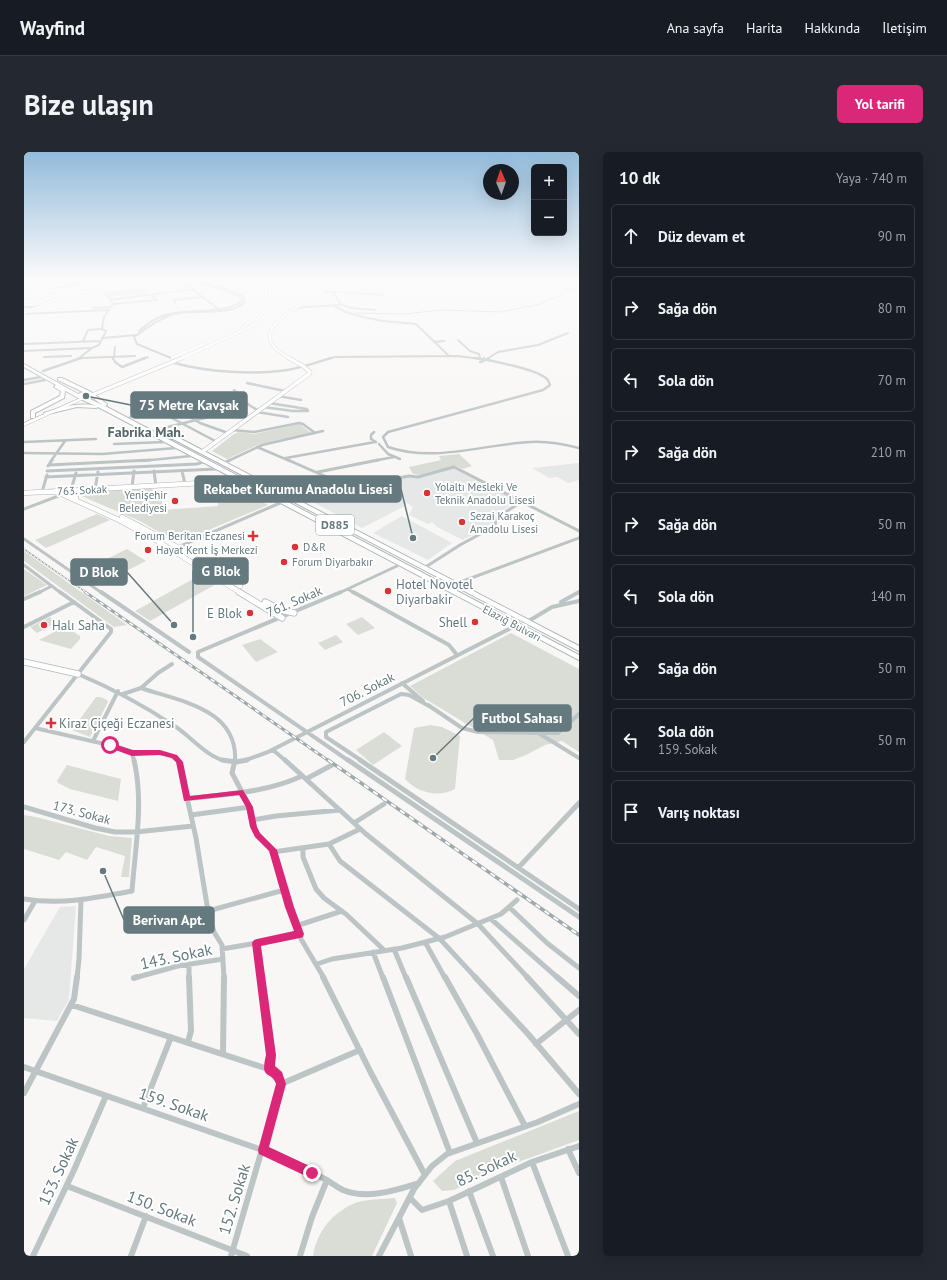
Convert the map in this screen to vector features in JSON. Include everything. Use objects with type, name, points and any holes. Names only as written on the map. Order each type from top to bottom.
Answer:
[{"type":"highway","name":"Elazığ Bulvarı","points":[[24,362],[91,394],[109,408],[130,417],[154,433],[579,653]]},
{"type":"highway","name":"Elazığ Bulvarı","points":[[24,362],[91,402],[137,424],[579,658]]},
{"type":"highway","points":[[24,368],[61,390],[63,395],[58,400],[33,412],[33,417]]},
{"type":"highway","points":[[59,404],[68,398],[69,395],[62,386]]},
{"type":"highway","points":[[79,395],[91,394]]},
{"type":"highway","points":[[84,398],[90,397],[91,394]]},
{"type":"highway","points":[[91,402],[90,400],[93,399],[99,400]]},
{"type":"highway","points":[[46,414],[67,407],[92,406],[154,433],[177,438],[579,649]]},
{"type":"highway","points":[[137,424],[154,433],[165,442],[176,448],[579,664]]},
{"type":"main road","points":[[24,422],[79,395]]},
{"type":"main road","points":[[24,427],[46,414],[84,398]]},
{"type":"main road","points":[[68,400],[75,400],[73,403]]},
{"type":"main road","points":[[24,419],[33,417]]},
{"type":"street","points":[[83,341],[88,331]]},
{"type":"street","points":[[81,358],[92,348],[99,345],[102,341],[105,331]]},
{"type":"street","points":[[144,331],[134,337],[137,344],[171,358]]},
{"type":"street","points":[[91,394],[237,331]]},
{"type":"street","points":[[91,394],[194,353],[246,331]]},
{"type":"street","points":[[202,452],[309,374],[309,370],[304,366],[290,360],[278,350],[272,339],[272,331]]},
{"type":"street","points":[[423,331],[448,355]]},
{"type":"street","points":[[480,362],[498,352],[526,347],[568,333]]},
{"type":"street","points":[[103,338],[138,335]]},
{"type":"street","points":[[458,340],[470,350],[480,355],[483,359]]},
{"type":"street","points":[[24,344],[102,341]]},
{"type":"street","points":[[434,342],[444,341]]},
{"type":"street","points":[[24,351],[92,348]]},
{"type":"street","points":[[115,348],[113,357],[115,362],[122,367],[148,357]]},
{"type":"street","points":[[72,361],[71,356],[73,350]]},
{"type":"street","points":[[188,351],[194,353]]},
{"type":"street","points":[[360,354],[366,356]]},
{"type":"street","points":[[373,356],[377,354],[394,354]]},
{"type":"street","points":[[175,364],[191,368],[262,373],[289,370],[330,358],[448,355],[483,359],[538,374],[547,378],[550,385],[543,390],[388,432],[383,437],[384,444]]},
{"type":"street","points":[[44,358],[71,356]]},
{"type":"street","points":[[44,371],[81,358],[135,356]]},
{"type":"street","points":[[24,380],[41,377]]},
{"type":"street","points":[[24,384],[46,380]]},
{"type":"street","points":[[247,383],[285,391]]},
{"type":"street","points":[[234,390],[249,405],[258,411],[288,417]]},
{"type":"street","points":[[278,396],[301,400]]},
{"type":"street","points":[[130,417],[183,397]]},
{"type":"street","points":[[263,407],[294,411],[308,411],[269,403]]},
{"type":"street","points":[[163,404],[174,408],[195,420],[228,433]]},
{"type":"street","points":[[154,408],[217,442]]},
{"type":"street","points":[[154,433],[208,416]]},
{"type":"street","points":[[232,430],[254,432],[299,423],[303,424],[314,433]]},
{"type":"street","points":[[224,463],[257,447],[323,431]]},
{"type":"street","points":[[374,432],[371,435],[371,439],[379,444],[384,444],[390,449],[398,452],[421,454],[529,442],[557,443],[579,448]]},
{"type":"street","points":[[24,442],[96,439]]},
{"type":"street","points":[[42,492],[49,465],[65,441]]},
{"type":"street","points":[[114,444],[165,442]]},
{"type":"street","points":[[286,458],[375,442]]},
{"type":"street","points":[[379,444],[381,448],[394,457],[400,459]]},
{"type":"street","points":[[257,447],[286,458],[345,485],[348,488]]},
{"type":"street","points":[[24,453],[102,454],[176,448]]},
{"type":"street","points":[[149,451],[154,467],[156,486]]},
{"type":"street","points":[[132,487],[134,452]]},
{"type":"street","points":[[82,454],[71,490],[71,496],[136,524],[177,547],[273,607],[294,613]]},
{"type":"street","points":[[95,489],[102,454]]},
{"type":"street","points":[[49,465],[152,461],[192,456]]},
{"type":"street","points":[[318,472],[394,457]]},
{"type":"street","points":[[47,471],[154,467],[198,464],[203,462]]},
{"type":"street","points":[[297,501],[348,488],[402,477],[418,477],[454,467],[579,531]]},
{"type":"street","points":[[46,477],[216,469]]},
{"type":"street","points":[[182,471],[185,484]]},
{"type":"street","name":"763. Sokak","points":[[24,493],[220,482],[235,479]]},
{"type":"street","points":[[55,491],[119,520],[172,550],[282,618]]},
{"type":"street","points":[[24,509],[61,495]]},
{"type":"street","points":[[424,568],[460,545],[495,526],[496,519],[499,516],[523,501]]},
{"type":"street","points":[[172,550],[280,503]]},
{"type":"street","points":[[455,584],[579,538]]},
{"type":"street","points":[[24,539],[189,652]]},
{"type":"street","points":[[24,565],[111,629],[110,635],[25,741]]},
{"type":"street","name":"761. Sokak","points":[[306,732],[202,661],[198,657],[198,652],[294,613],[397,566]]},
{"type":"street","points":[[24,599],[52,586]]},
{"type":"street","points":[[348,589],[449,645],[458,655]]},
{"type":"street","points":[[527,622],[544,609],[555,605],[579,592]]},
{"type":"street","points":[[555,605],[579,601]]},
{"type":"street","points":[[24,627],[74,602]]},
{"type":"street","name":"706. Sokak","points":[[233,762],[248,760],[273,750],[511,628]]},
{"type":"street","points":[[25,664],[78,674],[118,691],[176,727],[207,752],[220,759],[233,762]]},
{"type":"street","points":[[123,694],[141,688],[158,673],[172,664]]},
{"type":"street","points":[[402,683],[429,706]]},
{"type":"street","points":[[141,688],[205,710],[219,720],[234,743],[232,773],[240,792],[250,807],[258,835],[273,852],[296,926],[425,1175]]},
{"type":"street","points":[[93,741],[118,691]]},
{"type":"street","points":[[579,714],[558,733],[478,732],[462,728],[429,706],[409,695],[401,694],[326,732],[325,734],[332,741],[579,909]]},
{"type":"street","points":[[35,728],[122,748],[132,753],[160,753],[174,756],[179,762],[191,815],[208,911],[214,932],[222,945],[223,1054]]},
{"type":"street","points":[[306,732],[579,917]]},
{"type":"street","points":[[539,733],[579,758]]},
{"type":"street","points":[[273,750],[360,829],[411,872],[478,924],[579,1034]]},
{"type":"street","points":[[24,899],[35,901],[81,900],[132,891],[137,795],[132,753]]},
{"type":"street","points":[[187,799],[279,785],[332,766]]},
{"type":"street","points":[[519,867],[579,803]]},
{"type":"street","points":[[354,823],[384,804]]},
{"type":"street","name":"173. Sokak","points":[[24,807],[95,828],[115,832],[136,832],[193,826]]},
{"type":"street","points":[[191,815],[250,807]]},
{"type":"street","points":[[253,820],[276,816],[340,810]]},
{"type":"street","points":[[273,852],[329,844],[360,829]]},
{"type":"street","points":[[329,844],[340,861],[440,939],[536,1044],[579,1094]]},
{"type":"street","points":[[303,848],[303,857],[316,889],[324,898],[342,911],[384,950]]},
{"type":"street","points":[[208,911],[284,890]]},
{"type":"street","points":[[24,1093],[72,1005],[76,990],[81,900]]},
{"type":"street","points":[[317,964],[332,959],[394,949],[440,939],[501,914],[517,900]]},
{"type":"street","points":[[24,920],[35,901]]},
{"type":"street","points":[[510,907],[547,943],[579,968]]},
{"type":"street","points":[[296,926],[342,911]]},
{"type":"street","points":[[491,919],[579,996]]},
{"type":"street","points":[[222,949],[300,934]]},
{"type":"street","points":[[425,942],[477,1034],[526,1126]]},
{"type":"street","points":[[257,943],[271,1055],[269,1069]]},
{"type":"street","points":[[394,949],[477,1144]]},
{"type":"street","points":[[374,952],[450,1153]]},
{"type":"street","name":"143. Sokak","points":[[134,978],[156,970],[223,959]]},
{"type":"street","points":[[188,1042],[191,1031],[189,964]]},
{"type":"street","points":[[72,1005],[269,1069],[274,1071],[281,1084],[360,1050]]},
{"type":"street","points":[[536,1044],[579,1010]]},
{"type":"street","points":[[143,1108],[171,1037]]},
{"type":"street","name":"159. Sokak","points":[[24,1068],[263,1150],[344,1189],[366,1194],[419,1183]]},
{"type":"street","name":"152. Sokak","points":[[232,1253],[281,1084]]},
{"type":"street","name":"153. Sokak","points":[[33,1256],[67,1186],[106,1096]]},
{"type":"street","points":[[379,1256],[405,1206],[419,1183],[432,1166],[450,1153],[526,1126],[579,1104]]},
{"type":"street","name":"85. Sokak","points":[[410,1198],[422,1210],[449,1201],[532,1162],[579,1146]]},
{"type":"street","points":[[568,1149],[579,1173]]},
{"type":"street","points":[[532,1162],[568,1256]]},
{"type":"street","points":[[501,1177],[528,1256]]},
{"type":"street","points":[[300,1256],[309,1222],[327,1180]]},
{"type":"street","name":"150. Sokak","points":[[67,1186],[146,1216],[232,1253],[247,1256]]},
{"type":"street","points":[[469,1191],[493,1256]]},
{"type":"street","points":[[449,1201],[467,1256]]},
{"type":"street","points":[[131,1256],[146,1216]]},
{"type":"street","points":[[399,1218],[411,1256]]},
{"type":"shaded area","points":[[300,424],[311,433],[260,444],[227,459],[212,451],[234,434],[239,432],[254,434]]},
{"type":"shaded area","points":[[459,454],[472,466],[463,469],[455,466],[419,475],[413,474],[409,467],[441,460],[439,456]]},
{"type":"shaded area","points":[[579,463],[579,480],[568,483],[557,477],[549,478],[532,468]]},
{"type":"shaded area","points":[[455,468],[518,501],[492,517],[493,523],[463,540],[437,527],[432,522],[428,524],[409,515],[413,507],[407,503],[403,507],[362,528],[309,500],[381,482],[410,477],[420,478]]},
{"type":"shaded area","points":[[234,483],[236,499],[251,500],[255,498],[268,505],[180,542],[176,542],[140,521],[74,493],[149,487],[154,491],[153,498],[162,499],[162,510],[218,506],[217,489],[215,489],[215,484]]},
{"type":"shaded area","points":[[97,514],[110,520],[46,548],[35,540]]},
{"type":"shaded area","points":[[402,516],[452,543],[428,560],[373,533]]},
{"type":"shaded area","points":[[127,549],[146,561],[101,584],[84,570]]},
{"type":"shaded area","points":[[24,551],[127,625],[114,627],[24,561]]},
{"type":"shaded area","points":[[24,569],[47,585],[24,596]]},
{"type":"shaded area","points":[[204,573],[218,583],[150,621],[135,611]]},
{"type":"shaded area","name":"Halı Saha","points":[[50,617],[57,622],[37,633],[30,627]]},
{"type":"shaded area","points":[[362,617],[375,628],[358,635],[346,624]]},
{"type":"shaded area","points":[[65,626],[80,636],[80,639],[71,649],[39,640]]},
{"type":"shaded area","points":[[511,633],[579,669],[579,752],[562,741],[545,745],[513,760],[499,760],[493,740],[422,697],[410,686]]},
{"type":"shaded area","points":[[336,635],[343,642],[325,650],[318,643]]},
{"type":"shaded area","points":[[260,639],[278,652],[256,662],[242,645]]},
{"type":"shaded area","points":[[96,697],[101,697],[108,702],[90,737],[72,730]]},
{"type":"shaded area","points":[[431,725],[442,727],[460,736],[455,789],[449,792],[428,793],[416,788],[405,779],[414,728]]},
{"type":"shaded area","points":[[384,732],[402,746],[373,765],[356,750]]},
{"type":"shaded area","points":[[67,765],[121,779],[118,801],[70,789],[58,783],[57,781]]},
{"type":"shaded area","points":[[24,815],[109,836],[132,838],[129,877],[121,877],[125,856],[96,847],[87,860],[66,852],[59,860],[24,849]]},
{"type":"shaded area","points":[[76,906],[69,999],[57,1021],[24,1018],[24,969],[60,907]]},
{"type":"shaded area","points":[[579,1111],[579,1140],[510,1165],[454,1190],[442,1191],[433,1181],[455,1161]]},
{"type":"shaded area","points":[[395,1198],[397,1203],[372,1256],[313,1256],[322,1231],[339,1212],[359,1202]]},
{"type":"railway","points":[[24,549],[87,593]]},
{"type":"railway","points":[[85,592],[329,761]]},
{"type":"railway","points":[[328,760],[579,935]]},
{"type":"place","name":"75 Metre Kavşak","points":[[86,396]]},
{"type":"place","name":"Yolaltı Mesleki Ve Teknik Anadolu Lisesi","points":[[427,493]]},
{"type":"place","name":"Yenişehir Belediyesi","points":[[175,501]]},
{"type":"place","name":"Sezai Karakoç Anadolu Lisesi","points":[[462,522]]},
{"type":"place","name":"Forum Beritan Eczanesi","points":[[253,536]]},
{"type":"place","name":"Rekabet Kurumu Anadolu Lisesi","points":[[413,538]]},
{"type":"place","name":"D&R","points":[[295,547]]},
{"type":"place","name":"Hayat Kent İş Merkezi","points":[[148,550]]},
{"type":"place","name":"Forum Diyarbakır","points":[[284,562]]},
{"type":"place","name":"Hotel Novotel Diyarbakir","points":[[388,591]]},
{"type":"place","name":"E Blok","points":[[250,613]]},
{"type":"place","name":"Shell","points":[[475,622]]},
{"type":"place","name":"Halı Saha","points":[[44,625]]},
{"type":"place","name":"D Blok","points":[[174,625]]},
{"type":"place","name":"G Blok","points":[[193,637]]},
{"type":"place","name":"Kiraz Çiçeği Eczanesi","points":[[51,723]]},
{"type":"place","name":"Futbol Sahası","points":[[433,758]]},
{"type":"place","name":"Berivan Apt.","points":[[103,871]]},
{"type":"district","name":"Fabrika Mah.","points":[[146,432]]},
{"type":"route","points":[[110,745],[132,753],[148,752],[170,754],[174,756],[179,762],[187,799],[240,792],[250,807],[254,827],[258,835],[273,850],[290,907],[300,934],[257,943],[271,1055],[269,1069],[274,1071],[281,1084],[263,1150],[312,1173]]}]
